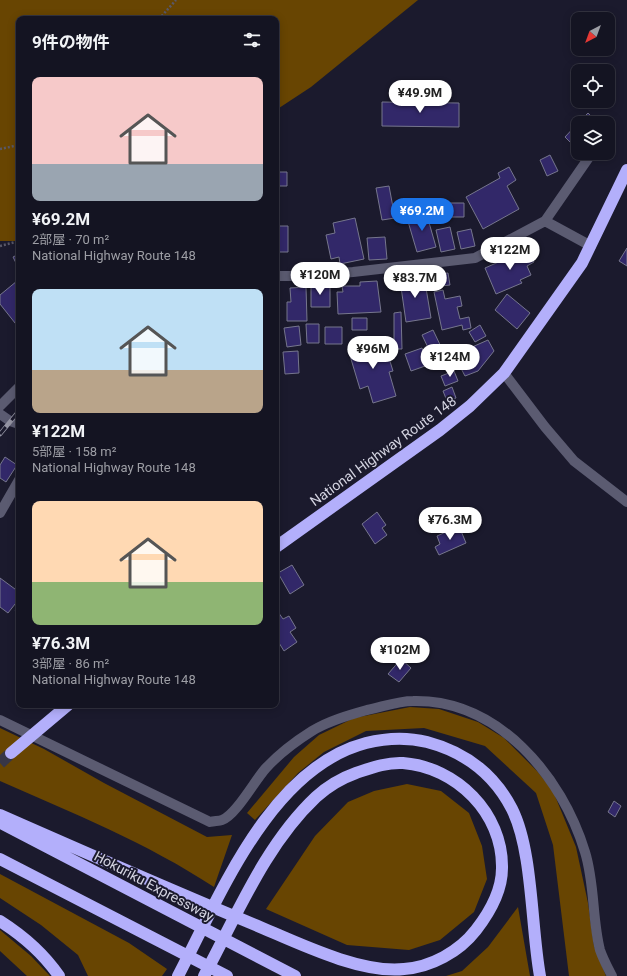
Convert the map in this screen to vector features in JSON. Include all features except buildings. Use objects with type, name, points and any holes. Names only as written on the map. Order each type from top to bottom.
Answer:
[{"type":"highway","name":"National Highway Route 148","points":[[279,545],[440,430],[470,406],[504,373],[582,263],[627,170]]},
{"type":"highway","points":[[11,753],[64,708]]},
{"type":"highway","points":[[178,976],[251,839],[273,809],[295,784],[322,763],[350,747],[381,740],[414,739],[444,746],[472,761],[494,781],[512,809],[523,846],[535,950],[540,976]]},
{"type":"highway","points":[[0,815],[177,893],[292,940],[348,961],[377,969],[404,970],[430,964],[453,952],[472,936],[488,916],[498,893],[502,869],[500,844],[489,818],[473,795],[450,778],[428,768],[401,763],[372,767],[344,778],[318,794],[294,818],[274,848],[204,976]]},
{"type":"highway","name":"Hokuriku Expressway","points":[[0,823],[295,976]]},
{"type":"highway","points":[[0,858],[226,976]]},
{"type":"highway","points":[[0,920],[33,946],[59,976]]},
{"type":"street","points":[[279,276],[305,276],[353,272],[475,258],[545,221],[587,160]]},
{"type":"street","points":[[545,221],[591,246]]},
{"type":"street","points":[[504,373],[574,462],[627,502]]},
{"type":"street","points":[[0,406],[16,390]]},
{"type":"street","points":[[0,414],[16,423]]},
{"type":"street","points":[[0,513],[16,485]]},
{"type":"street","points":[[0,720],[32,734],[210,822],[224,820],[234,810],[266,768],[291,745],[313,730],[350,715],[412,701],[442,703],[473,714],[496,724],[514,738],[534,759],[554,786],[571,817],[585,853],[600,950],[612,976]]},
{"type":"path","points":[[162,16],[176,0]]},
{"type":"path","points":[[0,149],[16,146]]},
{"type":"path","points":[[0,246],[16,242]]},
{"type":"shaded area","points":[[0,0],[418,0],[311,87],[279,108],[279,16],[16,16],[16,241],[0,241]]},
{"type":"shaded area","points":[[410,707],[439,709],[478,722],[504,738],[537,771],[553,791],[576,847],[588,903],[594,946],[606,976],[569,976],[553,845],[536,793],[485,746],[424,728],[366,731],[324,752],[298,773],[255,820],[247,813],[294,757],[319,735],[354,718]]},
{"type":"shaded area","points":[[0,728],[44,749],[104,783],[207,837],[232,835],[214,887],[163,856],[82,817],[0,781]]},
{"type":"shaded area","points":[[407,784],[441,791],[469,813],[482,846],[487,879],[474,912],[440,940],[409,950],[347,945],[266,909],[315,836],[348,802],[374,791]]},
{"type":"shaded area","points":[[0,874],[129,943],[167,969],[162,976],[88,976],[78,955],[41,925],[0,898]]},
{"type":"shaded area","points":[[518,907],[530,976],[446,976],[462,971],[488,947]]},
{"type":"shaded area","points":[[0,930],[31,956],[50,976],[27,976],[0,951]]},
{"type":"tunnel","points":[[0,763],[11,753]]},
{"type":"railway","points":[[0,434],[16,415]]}]
